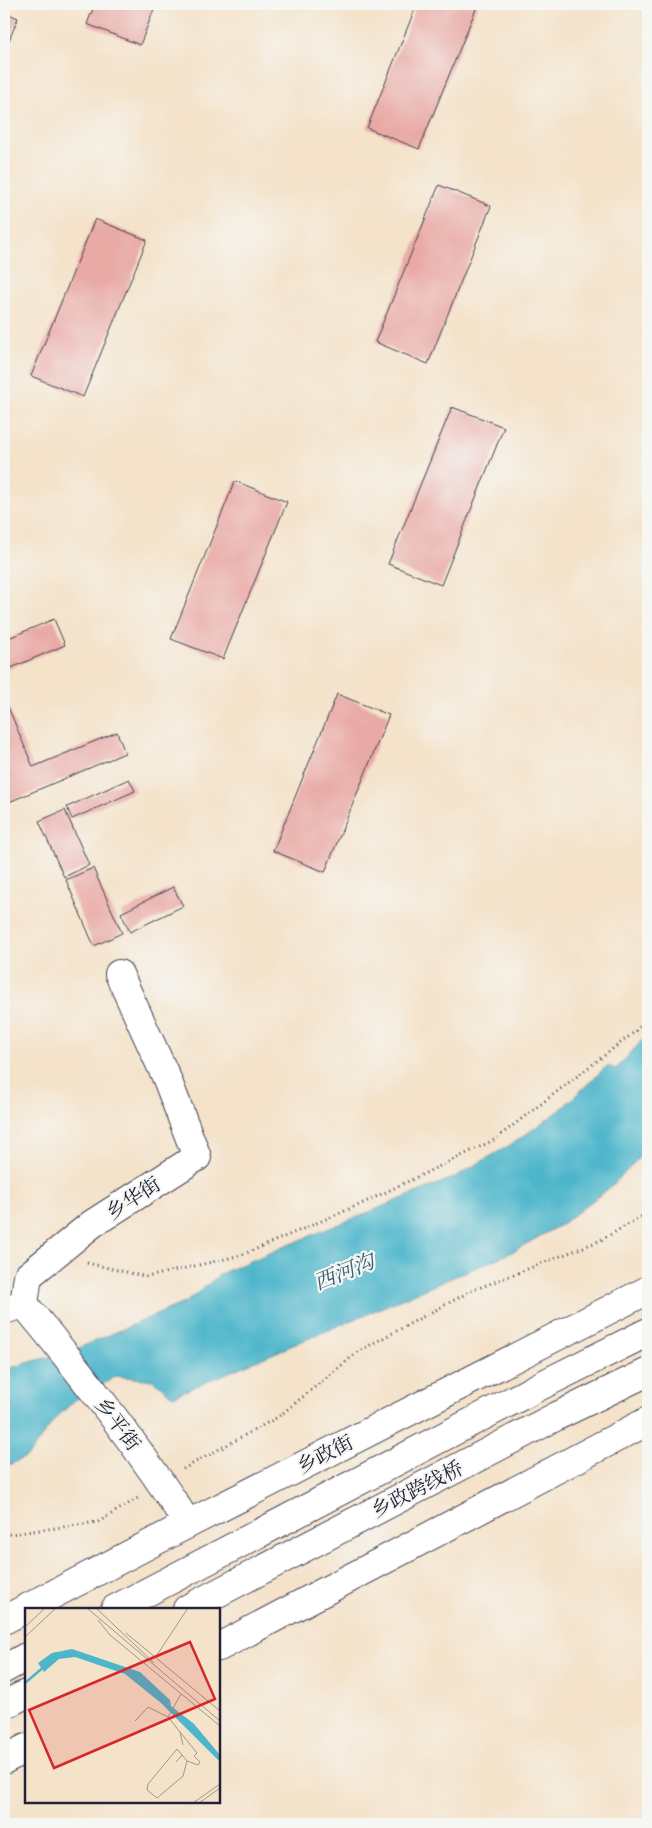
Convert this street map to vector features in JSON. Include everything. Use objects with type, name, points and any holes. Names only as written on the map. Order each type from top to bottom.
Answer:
[{"type":"street","name":"乡华街","points":[[43,1327],[14,1307],[28,1276],[92,1224],[197,1157],[167,1080],[119,974]]},
{"type":"street","name":"乡政街","points":[[27,1608],[648,1290]]},
{"type":"street","name":"乡平街","points":[[43,1327],[119,1424],[162,1483],[188,1524]]},
{"type":"street","points":[[117,1608],[531,1391],[648,1332]]},
{"type":"street","name":"乡政跨线桥","points":[[189,1608],[557,1416],[648,1372]]},
{"type":"street","points":[[220,1646],[648,1422]]},
{"type":"street","name":"乡政街","points":[[4,1620],[25,1609]]},
{"type":"street","points":[[4,1669],[25,1658]]},
{"type":"street","points":[[4,1705],[25,1694]]},
{"type":"street","points":[[4,1760],[25,1749]]},
{"type":"path","points":[[55,1255],[148,1277],[242,1255],[361,1204],[494,1140],[636,1031],[648,1018]]},
{"type":"path","points":[[4,1535],[98,1522],[198,1460],[278,1417],[360,1351],[471,1291],[599,1242],[648,1213]]},
{"type":"water","name":"西河沟","points":[[648,1034],[648,1148],[613,1185],[562,1224],[510,1253],[173,1396],[153,1380],[117,1376],[75,1400],[54,1420],[28,1456],[4,1467],[4,1370],[81,1347],[186,1302],[222,1273],[455,1177],[515,1142],[559,1111],[607,1066],[616,1069]]},
{"type":"building","points":[[95,4],[156,4],[140,45],[87,24]]},
{"type":"building","points":[[417,4],[478,4],[419,149],[367,128]]},
{"type":"building","points":[[4,12],[18,18],[4,53]]},
{"type":"building","points":[[439,185],[491,206],[428,364],[375,342]]},
{"type":"building","points":[[95,219],[147,240],[83,397],[31,376]]},
{"type":"building","points":[[452,407],[504,427],[441,585],[388,564]]},
{"type":"building","points":[[235,481],[287,502],[223,659],[171,639]]},
{"type":"building","points":[[54,619],[65,645],[4,671],[4,640]]},
{"type":"building","points":[[337,694],[389,715],[325,872],[273,851]]},
{"type":"building","points":[[4,697],[33,767],[117,732],[125,753],[9,802],[4,791]]},
{"type":"building","points":[[129,779],[135,791],[72,819],[67,807]]},
{"type":"building","points":[[65,810],[89,865],[64,877],[39,821]]},
{"type":"building","points":[[93,868],[122,933],[94,946],[66,880]]},
{"type":"building","points":[[173,887],[183,906],[130,932],[121,913]]}]
